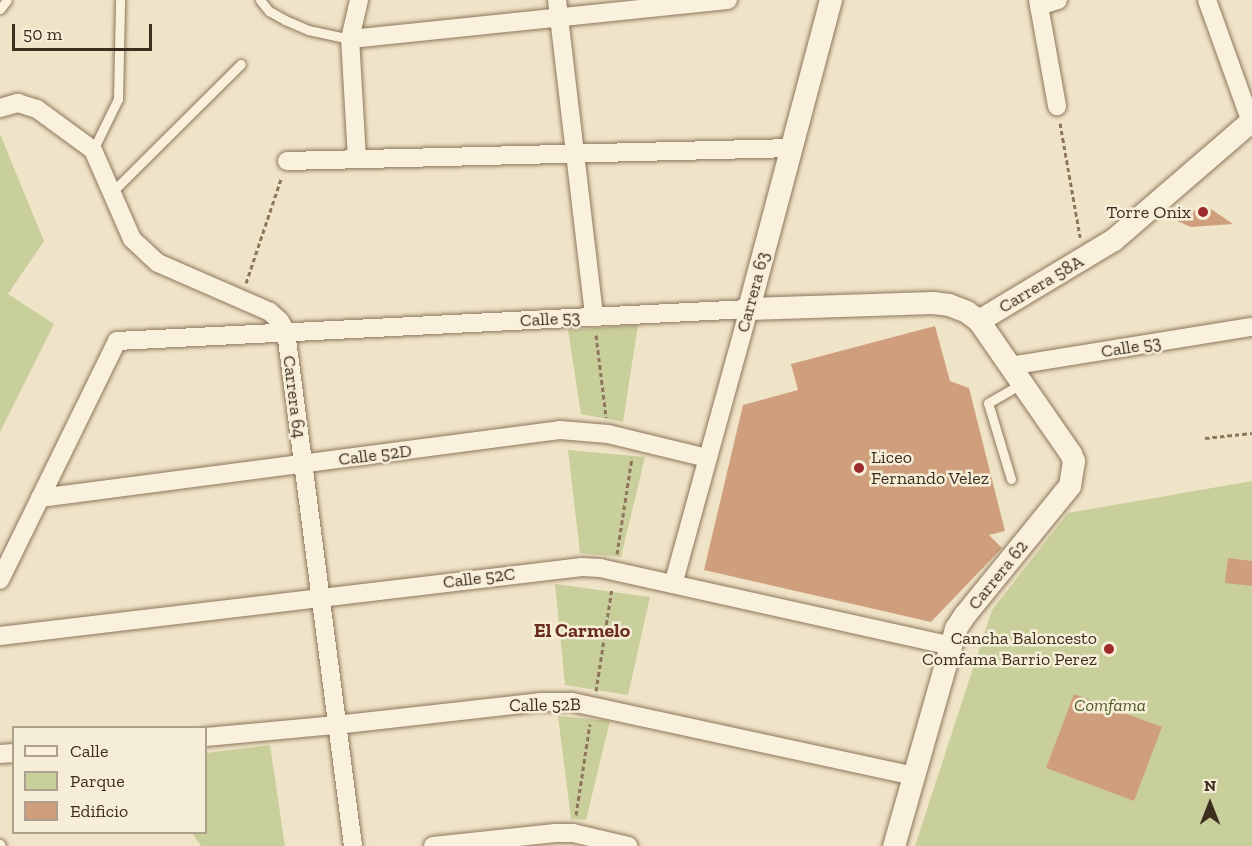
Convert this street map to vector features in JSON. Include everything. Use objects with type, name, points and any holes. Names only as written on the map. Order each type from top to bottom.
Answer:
[{"type":"street","points":[[357,159],[350,39],[359,0]]},
{"type":"street","points":[[350,39],[558,9],[728,0]]},
{"type":"street","name":"Carrera 63","points":[[673,584],[831,0]]},
{"type":"street","points":[[1057,106],[1038,3],[1058,0]]},
{"type":"street","points":[[1207,0],[1251,122]]},
{"type":"street","points":[[558,9],[594,316]]},
{"type":"street","points":[[0,106],[18,104],[37,109],[93,150]]},
{"type":"street","name":"Carrera 58A","points":[[1070,486],[1074,470],[1071,453],[979,321],[1084,258],[1133,225],[1251,122]]},
{"type":"street","points":[[287,161],[792,148]]},
{"type":"street","name":"Carrera 64","points":[[93,150],[132,239],[145,252],[175,272],[270,312],[280,321],[286,332],[353,846]]},
{"type":"street","name":"Calle 53","points":[[40,498],[117,341],[594,316],[933,303],[958,309],[979,321]]},
{"type":"street","name":"Calle 53","points":[[1016,374],[1252,327]]},
{"type":"street","name":"Calle 52D","points":[[40,498],[560,430],[608,434],[707,458]]},
{"type":"street","name":"Carrera 62","points":[[894,846],[956,630],[965,615],[1070,486]]},
{"type":"street","points":[[0,580],[40,498]]},
{"type":"street","name":"Calle 52C","points":[[0,636],[559,568],[600,568],[952,646]]},
{"type":"street","name":"Calle 52B","points":[[207,737],[336,726],[540,702],[593,705],[914,776]]},
{"type":"street","points":[[434,846],[527,835],[573,833],[628,846]]},
{"type":"lane","points":[[0,9],[7,0]]},
{"type":"lane","points":[[93,150],[118,99],[120,0]]},
{"type":"lane","points":[[260,0],[269,10],[308,30],[350,39]]},
{"type":"lane","points":[[111,193],[241,64]]},
{"type":"lane","points":[[1011,479],[988,403],[1016,374]]},
{"type":"path","points":[[1057,106],[1084,258]]},
{"type":"path","points":[[240,299],[287,161]]},
{"type":"path","points":[[594,316],[608,434]]},
{"type":"path","points":[[1205,438],[1252,433]]},
{"type":"path","points":[[573,833],[635,441]]},
{"type":"green space","points":[[0,134],[44,241],[8,294],[54,324],[0,432]]},
{"type":"green space","points":[[638,325],[623,422],[581,414],[568,330]]},
{"type":"green space","points":[[568,450],[645,457],[621,557],[580,553]]},
{"type":"green space","name":"Comfama","points":[[1252,481],[1252,846],[915,846],[992,610],[1068,513]]},
{"type":"green space","points":[[555,584],[650,597],[628,695],[565,685]]},
{"type":"green space","points":[[558,716],[610,721],[586,820],[571,819]]},
{"type":"green space","points":[[270,745],[285,846],[201,846],[193,834],[207,834],[207,753]]},
{"type":"building","name":"Torre Onix","points":[[1205,205],[1233,224],[1191,227],[1175,220]]},
{"type":"building","name":"Liceo Fernando Velez","points":[[935,326],[950,381],[969,388],[1005,531],[989,535],[1002,548],[931,622],[704,570],[743,405],[798,390],[791,364]]},
{"type":"building","points":[[1228,558],[1252,561],[1252,586],[1225,583]]},
{"type":"building","points":[[1074,694],[1162,727],[1134,801],[1046,768]]},
{"type":"place","name":"Torre Onix","points":[[1203,212]]},
{"type":"place","name":"Liceo Fernando Velez","points":[[859,468]]},
{"type":"place","name":"Cancha Baloncesto Comfama Barrio Perez","points":[[1109,649]]},
{"type":"district","name":"El Carmelo","points":[[582,630]]}]
